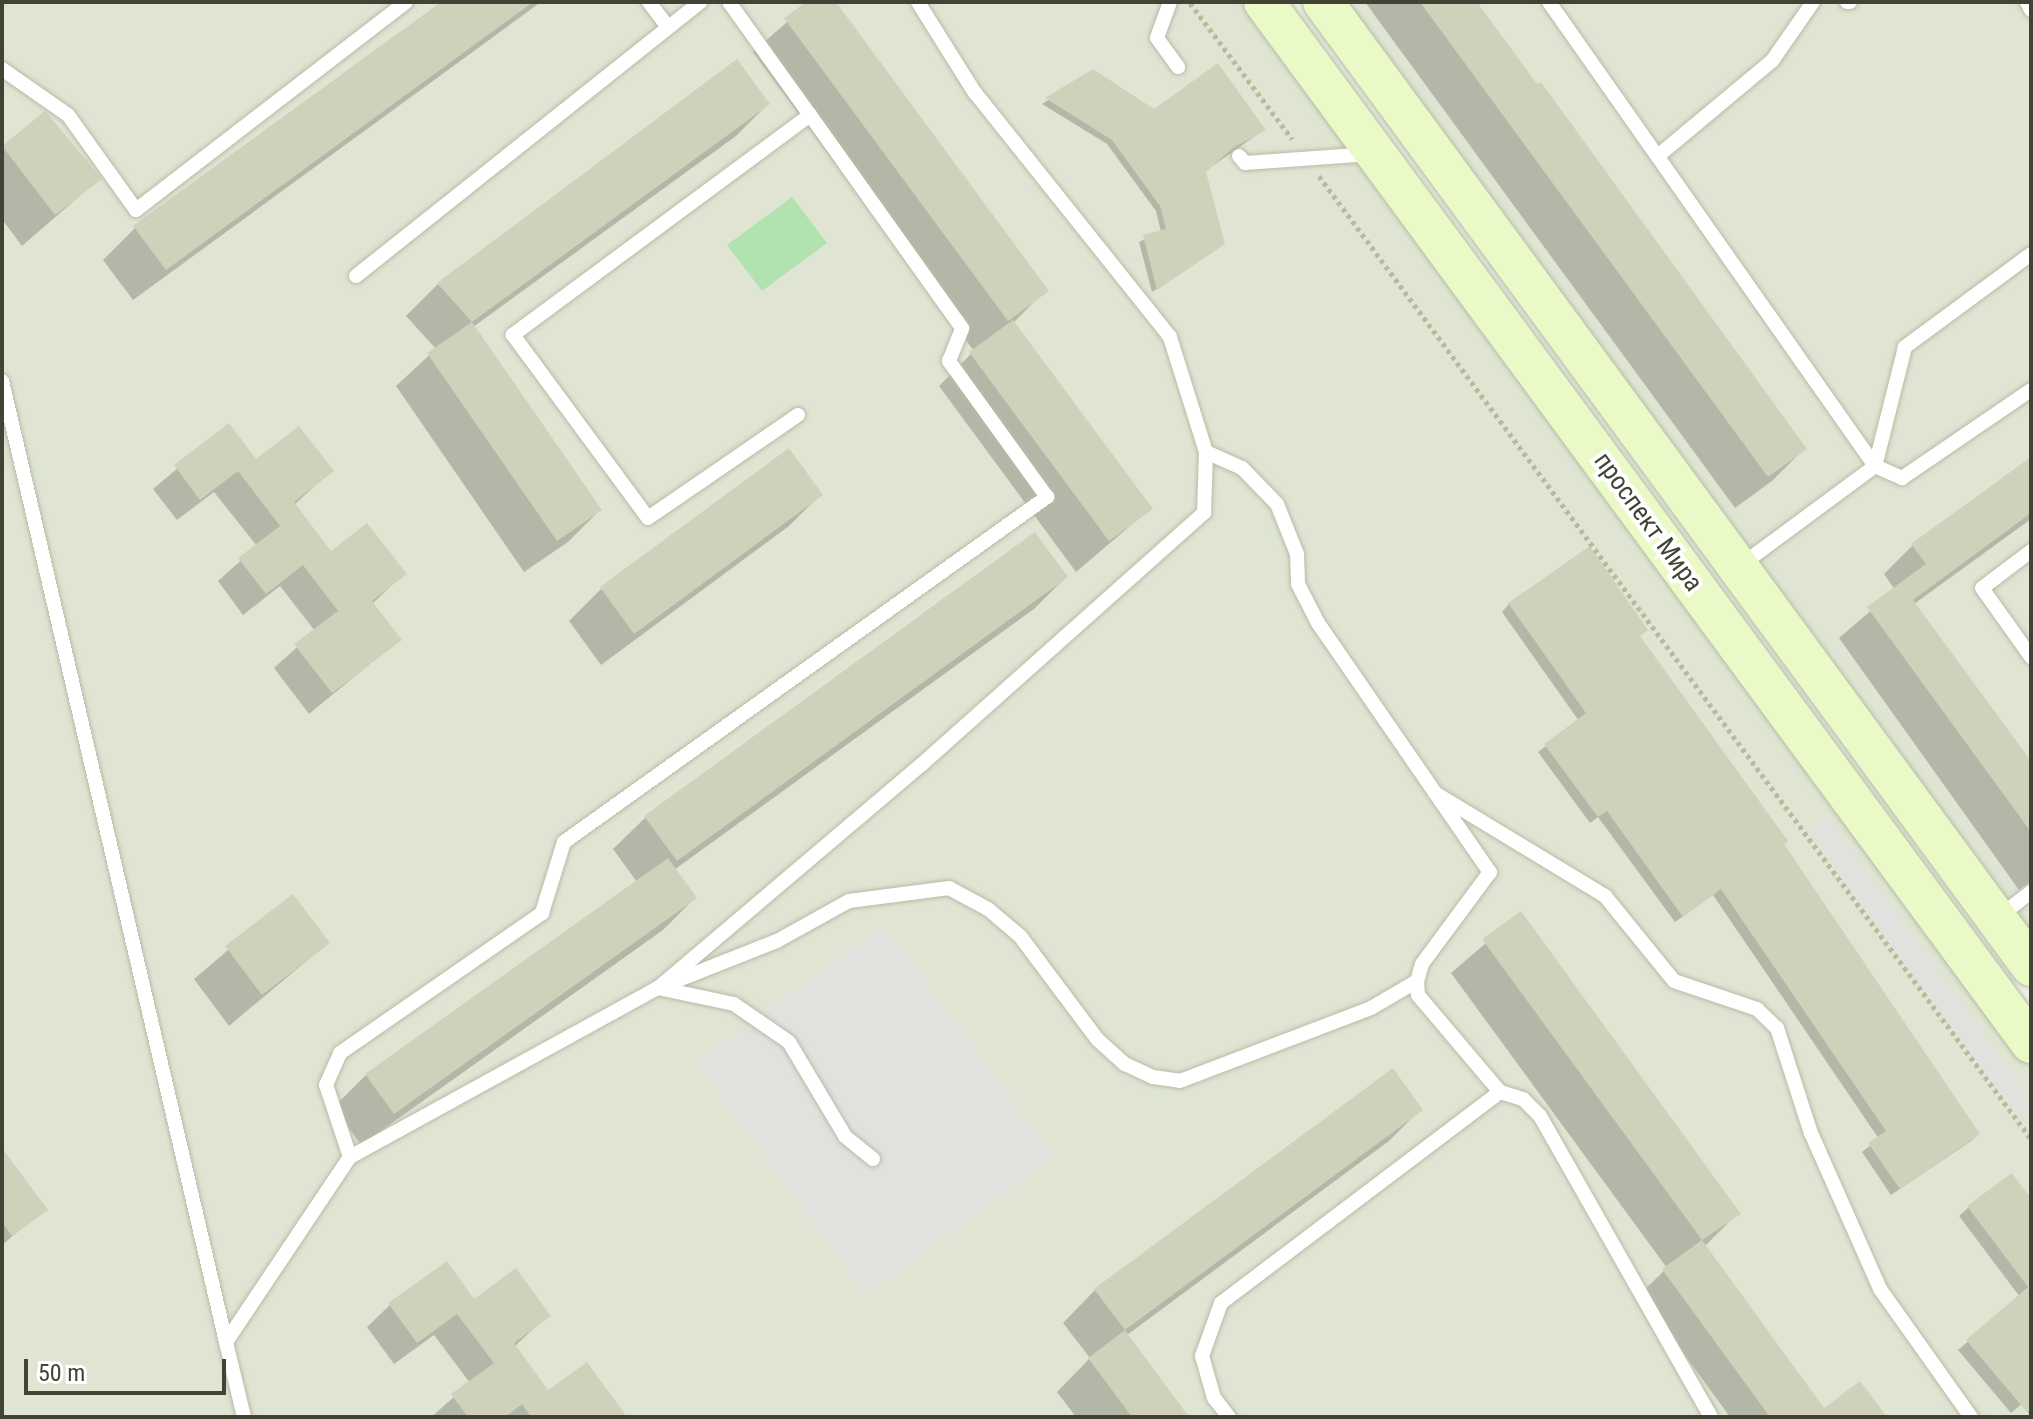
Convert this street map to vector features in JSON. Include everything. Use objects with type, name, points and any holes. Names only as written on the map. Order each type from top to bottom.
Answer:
[{"type":"main road","name":"проспект Мира","points":[[1264,2],[2031,1043]]},
{"type":"main road","name":"проспект Мира","points":[[1323,2],[2031,966]]},
{"type":"lane","points":[[2,69],[68,115],[136,210],[406,2]]},
{"type":"lane","points":[[649,2],[668,27]]},
{"type":"lane","points":[[356,276],[700,2]]},
{"type":"lane","points":[[350,1157],[326,1085],[340,1053],[542,913],[564,842],[1047,497],[949,361],[962,328],[729,2]]},
{"type":"lane","points":[[658,988],[922,764],[1204,513],[1206,452],[1170,337],[975,93],[918,2]]},
{"type":"lane","points":[[1170,2],[1157,38],[1178,67]]},
{"type":"lane","points":[[1549,2],[1875,466],[1902,478],[2031,390]]},
{"type":"lane","points":[[1659,155],[1772,61],[1813,2]]},
{"type":"lane","points":[[2027,2],[2031,10]]},
{"type":"lane","points":[[798,415],[648,518],[513,335],[810,115]]},
{"type":"lane","points":[[1239,156],[1245,163],[1376,154]]},
{"type":"lane","points":[[1737,568],[1875,466],[1905,347],[2031,254]]},
{"type":"lane","points":[[2,381],[244,1417]]},
{"type":"lane","points":[[1206,452],[1242,468],[1277,504],[1297,554],[1298,584],[1318,623],[1490,872],[1422,964],[1417,981],[1418,995],[1500,1092],[1523,1099],[1540,1116],[1711,1417]]},
{"type":"lane","points":[[2031,551],[1982,588],[2031,657]]},
{"type":"lane","points":[[1435,793],[1605,896],[1674,981],[1757,1009],[1777,1028],[1811,1133],[1880,1289],[1971,1417]]},
{"type":"lane","points":[[226,1342],[350,1157],[658,988],[777,941],[849,901],[949,888],[988,909],[1020,936],[1097,1039],[1125,1064],[1153,1077],[1180,1081],[1371,1008],[1417,981]]},
{"type":"lane","points":[[1996,919],[2031,892]]},
{"type":"lane","points":[[658,988],[734,1004],[789,1042],[845,1136],[873,1159]]},
{"type":"lane","points":[[1229,1417],[1214,1398],[1202,1356],[1221,1303],[1500,1092]]},
{"type":"path","points":[[1190,2],[2031,1139]]},
{"type":"shaded area","points":[[2,2],[1244,2],[2031,1062],[2031,1417],[2,1417]]},
{"type":"shaded area","points":[[1324,2],[2031,2],[2031,966]]},
{"type":"shaded area","points":[[1827,817],[2031,1099],[2031,1108],[2015,1118],[1808,830]]},
{"type":"shaded area","points":[[884,925],[1054,1157],[866,1295],[696,1063]]},
{"type":"green space","points":[[792,197],[827,243],[762,291],[727,245]]},
{"type":"building","points":[[441,2],[533,2],[166,270],[133,226]]},
{"type":"building","points":[[806,2],[836,2],[1049,291],[1008,321],[784,18]]},
{"type":"building","points":[[1420,2],[1477,2],[1537,84],[1541,82],[1807,449],[1768,477]]},
{"type":"building","points":[[737,59],[770,104],[472,322],[437,283]]},
{"type":"building","points":[[1218,63],[1266,130],[1233,148],[1206,172],[1225,244],[1157,290],[1143,235],[1166,229],[1160,206],[1112,140],[1045,98],[1093,69],[1154,109]]},
{"type":"building","points":[[45,111],[102,179],[55,215],[2,146]]},
{"type":"building","points":[[1013,320],[1153,509],[1109,541],[969,352]]},
{"type":"building","points":[[472,322],[602,510],[557,541],[427,353]]},
{"type":"building","points":[[229,423],[256,459],[299,426],[334,471],[294,502],[331,551],[367,523],[407,574],[372,601],[402,640],[332,693],[294,644],[338,611],[303,565],[266,594],[238,558],[280,526],[238,471],[200,500],[174,465]]},
{"type":"building","points":[[789,448],[823,495],[634,634],[600,587]]},
{"type":"building","points":[[2031,457],[2031,513],[1913,600],[2031,761],[2031,832],[1867,607],[1926,564],[1911,544]]},
{"type":"building","points":[[1035,532],[1068,577],[677,861],[644,816]]},
{"type":"building","points":[[1590,546],[1648,630],[1640,636],[1788,841],[1784,844],[1980,1134],[1900,1189],[1868,1143],[1886,1131],[1721,889],[1683,917],[1607,811],[1598,817],[1544,744],[1586,713],[1508,603]]},
{"type":"building","points":[[668,858],[697,898],[394,1114],[365,1074]]},
{"type":"building","points":[[293,894],[330,943],[262,995],[225,946]]},
{"type":"building","points":[[1521,911],[1741,1214],[1702,1240],[1482,939]]},
{"type":"building","points":[[1393,1068],[1423,1110],[1125,1330],[1094,1289]]},
{"type":"building","points":[[2,1148],[48,1210],[12,1236],[2,1222]]},
{"type":"building","points":[[2012,1173],[2031,1199],[2031,1417],[1966,1340],[2028,1287],[1967,1206]]},
{"type":"building","points":[[1702,1240],[1824,1408],[1860,1381],[1887,1417],[1770,1417],[1662,1269]]},
{"type":"building","points":[[447,1261],[474,1299],[516,1268],[551,1316],[514,1343],[548,1390],[587,1362],[627,1417],[531,1417],[522,1404],[505,1417],[468,1417],[451,1394],[494,1363],[457,1314],[417,1343],[388,1303]]},
{"type":"building","points":[[1125,1330],[1189,1417],[1132,1417],[1088,1358]]}]
